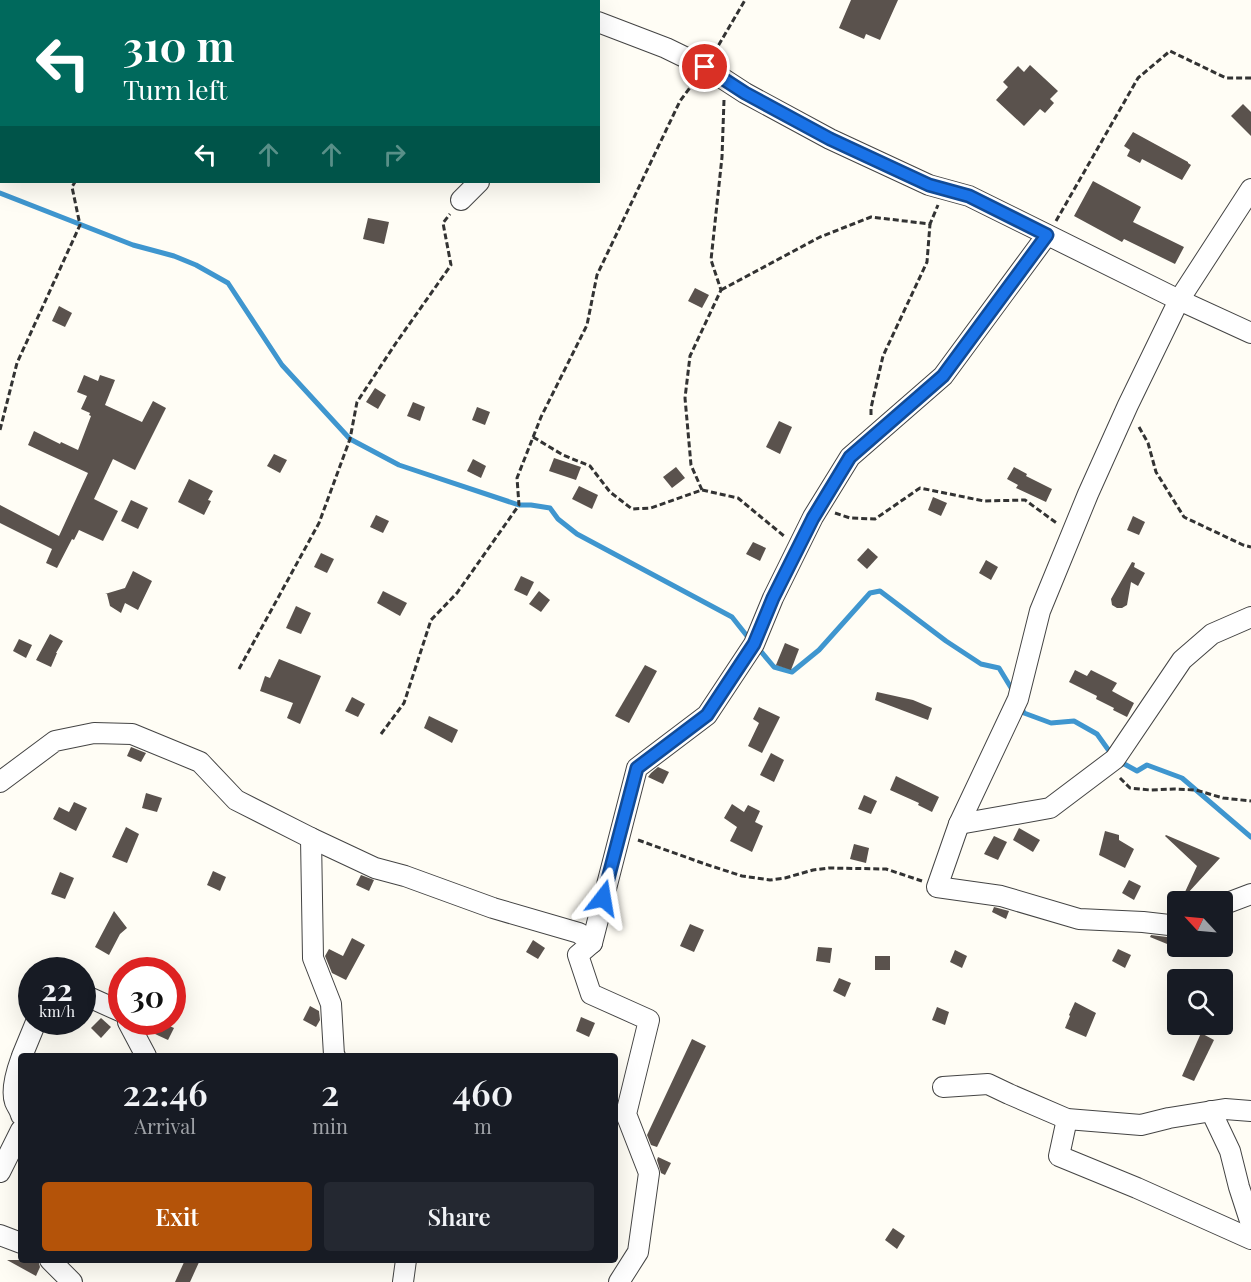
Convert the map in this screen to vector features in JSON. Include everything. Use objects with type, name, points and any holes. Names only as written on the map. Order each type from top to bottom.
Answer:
[{"type":"street","points":[[600,23],[666,48],[705,67],[745,93],[830,139],[929,185],[969,196],[1251,333]]},
{"type":"street","points":[[461,200],[478,183]]},
{"type":"street","points":[[1167,925],[1079,918],[1001,896],[937,886],[959,824],[1018,699],[1040,611],[1128,405],[1179,300],[1251,189]]},
{"type":"street","points":[[619,1282],[638,1252],[649,1173],[626,1114],[649,1020],[591,994],[578,955],[592,943],[637,768],[707,715],[754,644],[773,598],[798,548],[850,457],[943,376],[1047,235]]},
{"type":"street","points":[[959,824],[1050,808],[1115,759],[1182,660],[1212,634],[1251,617]]},
{"type":"street","points":[[0,782],[55,741],[94,733],[132,734],[200,762],[236,800],[375,868],[405,876],[493,908],[579,933],[592,943]]},
{"type":"street","points":[[311,838],[313,958],[331,1004],[334,1053]]},
{"type":"street","points":[[1233,901],[1251,894]]},
{"type":"street","points":[[24,1053],[31,1035]]},
{"type":"street","points":[[135,1035],[144,1053]]},
{"type":"street","points":[[18,1069],[14,1100],[18,1107]]},
{"type":"street","points":[[943,1087],[988,1084],[1067,1119],[1141,1125],[1225,1109],[1251,1111]]},
{"type":"street","points":[[1211,1111],[1230,1151],[1251,1224]]},
{"type":"street","points":[[1067,1119],[1059,1156],[1251,1239]]},
{"type":"street","points":[[0,1172],[18,1136]]},
{"type":"street","points":[[0,1235],[18,1242]]},
{"type":"street","points":[[53,1263],[72,1282]]},
{"type":"street","points":[[403,1282],[406,1263]]},
{"type":"path","points":[[381,734],[404,703],[431,620],[457,593],[519,505],[518,478],[541,417],[587,325],[597,275],[680,101],[705,67],[745,0]]},
{"type":"path","points":[[1047,235],[1138,78],[1170,51],[1226,78],[1251,78]]},
{"type":"path","points":[[722,290],[711,260],[722,157],[725,80]]},
{"type":"path","points":[[0,430],[17,363],[80,225],[72,187],[74,183]]},
{"type":"path","points":[[871,438],[871,408],[883,356],[927,262],[930,224],[945,190]]},
{"type":"path","points":[[239,669],[319,522],[350,439],[357,402],[451,265],[443,224],[461,200]]},
{"type":"path","points":[[702,490],[691,465],[685,398],[690,356],[722,290],[820,237],[871,217],[930,224]]},
{"type":"path","points":[[1128,405],[1148,443],[1156,472],[1184,517],[1251,548]]},
{"type":"path","points":[[533,437],[563,455],[590,466],[610,492],[632,509],[651,508],[702,490],[738,498],[798,548]]},
{"type":"path","points":[[819,508],[850,518],[875,519],[920,488],[984,501],[1025,500],[1072,534]]},
{"type":"path","points":[[1106,765],[1130,788],[1196,790],[1223,798],[1251,801]]},
{"type":"path","points":[[620,831],[640,841],[742,876],[770,880],[829,868],[886,869],[919,880],[939,882]]},
{"type":"building","points":[[851,0],[898,0],[880,40],[866,34],[864,39],[839,28]]},
{"type":"building","points":[[1030,65],[1058,91],[1050,99],[1054,103],[1045,113],[1040,109],[1024,126],[996,100],[1008,87],[1003,82],[1018,66],[1024,72]]},
{"type":"building","points":[[1243,104],[1251,112],[1251,136],[1231,116]]},
{"type":"building","points":[[1133,132],[1188,162],[1191,165],[1182,180],[1142,159],[1140,163],[1127,156],[1130,150],[1124,146]]},
{"type":"building","points":[[1093,181],[1141,207],[1133,222],[1184,247],[1175,264],[1124,239],[1122,242],[1074,216]]},
{"type":"building","points":[[368,218],[389,222],[384,244],[363,239]]},
{"type":"building","points":[[695,288],[709,295],[702,308],[688,301]]},
{"type":"building","points":[[59,306],[72,313],[65,327],[52,321]]},
{"type":"building","points":[[84,375],[98,381],[100,375],[115,380],[105,405],[142,422],[153,401],[166,408],[135,470],[113,459],[94,499],[118,511],[103,541],[79,530],[57,568],[46,563],[52,549],[0,523],[0,505],[59,536],[88,473],[28,445],[34,431],[78,450],[91,416],[90,413],[81,409],[87,396],[77,392]]},
{"type":"building","points":[[375,388],[386,395],[378,409],[366,402]]},
{"type":"building","points":[[413,402],[425,407],[420,421],[407,416]]},
{"type":"building","points":[[477,407],[490,412],[485,425],[472,420]]},
{"type":"building","points":[[779,421],[792,427],[780,454],[766,447]]},
{"type":"building","points":[[274,454],[287,460],[280,473],[267,466]]},
{"type":"building","points":[[554,458],[581,467],[576,480],[549,471]]},
{"type":"building","points":[[473,459],[486,466],[481,478],[467,471]]},
{"type":"building","points":[[676,467],[685,478],[672,488],[663,477]]},
{"type":"building","points":[[1014,467],[1052,489],[1046,502],[1016,488],[1018,485],[1007,479]]},
{"type":"building","points":[[189,479],[213,491],[204,515],[178,502]]},
{"type":"building","points":[[579,486],[598,495],[592,509],[572,499]]},
{"type":"building","points":[[933,497],[947,503],[941,516],[928,510]]},
{"type":"building","points":[[131,500],[148,508],[138,529],[121,521]]},
{"type":"building","points":[[376,515],[389,521],[383,533],[370,527]]},
{"type":"building","points":[[1133,516],[1145,522],[1139,535],[1127,530]]},
{"type":"building","points":[[753,542],[766,548],[760,561],[746,554]]},
{"type":"building","points":[[868,548],[878,557],[867,569],[857,560]]},
{"type":"building","points":[[321,553],[334,559],[327,573],[314,567]]},
{"type":"building","points":[[986,560],[998,567],[991,580],[979,573]]},
{"type":"building","points":[[1132,562],[1135,563],[1134,567],[1145,573],[1138,586],[1131,582],[1127,605],[1117,608],[1112,605],[1111,599]]},
{"type":"building","points":[[133,571],[152,581],[138,610],[125,603],[121,613],[110,606],[107,594],[105,594],[125,588]]},
{"type":"building","points":[[521,576],[534,582],[527,596],[514,590]]},
{"type":"building","points":[[383,591],[407,603],[400,616],[377,603]]},
{"type":"building","points":[[539,591],[550,600],[541,612],[529,604]]},
{"type":"building","points":[[296,606],[311,613],[301,634],[286,628]]},
{"type":"building","points":[[50,634],[63,641],[51,667],[36,660]]},
{"type":"building","points":[[19,639],[32,645],[26,658],[13,651]]},
{"type":"building","points":[[785,643],[799,649],[791,670],[776,665]]},
{"type":"building","points":[[279,659],[321,676],[300,724],[287,718],[293,703],[260,691],[265,676],[270,678]]},
{"type":"building","points":[[645,665],[657,671],[629,723],[615,716]]},
{"type":"building","points":[[1075,670],[1087,676],[1091,670],[1117,683],[1112,691],[1134,703],[1127,717],[1096,699],[1097,696],[1069,682]]},
{"type":"building","points":[[877,692],[913,700],[932,708],[928,720],[875,700]]},
{"type":"building","points":[[352,697],[365,704],[358,717],[345,711]]},
{"type":"building","points":[[759,707],[780,717],[762,753],[748,746],[759,723],[753,719]]},
{"type":"building","points":[[429,716],[458,730],[452,743],[424,728]]},
{"type":"building","points":[[131,747],[146,753],[141,762],[127,756]]},
{"type":"building","points":[[771,753],[784,760],[774,782],[760,775]]},
{"type":"building","points":[[658,767],[669,772],[663,784],[648,777]]},
{"type":"building","points":[[896,776],[939,797],[932,812],[918,805],[919,803],[890,790]]},
{"type":"building","points":[[146,793],[162,798],[157,812],[142,808]]},
{"type":"building","points":[[864,795],[877,801],[871,814],[858,809]]},
{"type":"building","points":[[74,802],[87,808],[76,831],[53,819],[59,807],[69,812]]},
{"type":"building","points":[[732,804],[744,812],[748,805],[760,811],[755,822],[763,826],[752,852],[730,841],[737,827],[724,818]]},
{"type":"building","points":[[126,827],[139,834],[127,863],[112,857]]},
{"type":"building","points":[[1019,828],[1040,840],[1033,852],[1013,840]]},
{"type":"building","points":[[1105,831],[1119,835],[1119,840],[1134,849],[1125,868],[1099,855]]},
{"type":"building","points":[[994,836],[1007,842],[998,860],[984,854]]},
{"type":"building","points":[[1165,836],[1220,858],[1190,891],[1185,891],[1197,866]]},
{"type":"building","points":[[854,844],[869,848],[866,863],[850,859]]},
{"type":"building","points":[[213,871],[226,877],[220,891],[207,885]]},
{"type":"building","points":[[60,872],[74,878],[65,899],[51,894]]},
{"type":"building","points":[[361,875],[374,880],[369,891],[356,885]]},
{"type":"building","points":[[1129,880],[1141,886],[1134,900],[1122,893]]},
{"type":"building","points":[[994,907],[1009,911],[1006,919],[992,912]]},
{"type":"building","points":[[114,911],[127,928],[120,934],[109,955],[95,947]]},
{"type":"building","points":[[690,924],[704,930],[694,952],[680,946]]},
{"type":"building","points":[[1151,935],[1167,937],[1167,944],[1150,937]]},
{"type":"building","points":[[352,938],[365,945],[346,980],[332,973],[325,956],[329,949],[343,956]]},
{"type":"building","points":[[533,940],[545,948],[538,959],[526,952]]},
{"type":"building","points":[[818,947],[832,948],[830,963],[816,961]]},
{"type":"building","points":[[1118,949],[1131,955],[1125,968],[1112,961]]},
{"type":"building","points":[[955,950],[967,956],[962,968],[950,962]]},
{"type":"building","points":[[875,956],[890,956],[890,970],[875,970]]},
{"type":"building","points":[[839,978],[851,983],[845,997],[833,991]]},
{"type":"building","points":[[1075,1002],[1096,1013],[1086,1037],[1065,1028]]},
{"type":"building","points":[[310,1006],[319,1011],[320,1020],[316,1027],[303,1020]]},
{"type":"building","points":[[937,1007],[949,1012],[945,1025],[932,1020]]},
{"type":"building","points":[[581,1017],[595,1023],[589,1037],[576,1031]]},
{"type":"building","points":[[101,1018],[108,1024],[108,1030],[101,1038],[96,1033],[96,1023]]},
{"type":"building","points":[[157,1035],[170,1035],[168,1040]]},
{"type":"building","points":[[1200,1035],[1214,1040],[1194,1081],[1182,1076]]},
{"type":"building","points":[[692,1039],[706,1046],[657,1147],[651,1145],[647,1135]]},
{"type":"building","points":[[658,1157],[671,1163],[665,1175],[661,1173]]},
{"type":"building","points":[[893,1228],[905,1236],[897,1249],[885,1240]]},
{"type":"building","points":[[7,1260],[18,1260],[18,1263],[39,1263],[40,1267],[36,1276]]},
{"type":"building","points":[[184,1263],[199,1263],[190,1282],[175,1282]]},
{"type":"waterway","points":[[0,193],[133,245],[174,256],[228,283],[282,365],[350,439],[399,465],[519,505],[550,508],[558,519],[577,534],[732,617],[751,641]]},
{"type":"waterway","points":[[758,648],[774,667],[792,672],[819,650],[870,593],[880,591],[946,641],[981,664],[999,668],[1013,691]]},
{"type":"waterway","points":[[1020,704],[1024,713],[1051,723],[1074,721],[1097,734],[1112,755]]},
{"type":"waterway","points":[[1119,761],[1137,771],[1147,765],[1182,778],[1251,837]]},
{"type":"route","points":[[603,898],[637,768],[707,715],[754,644],[773,598],[813,518],[850,457],[943,376],[1047,235],[969,196],[929,185],[830,139],[745,93],[705,67]]}]
